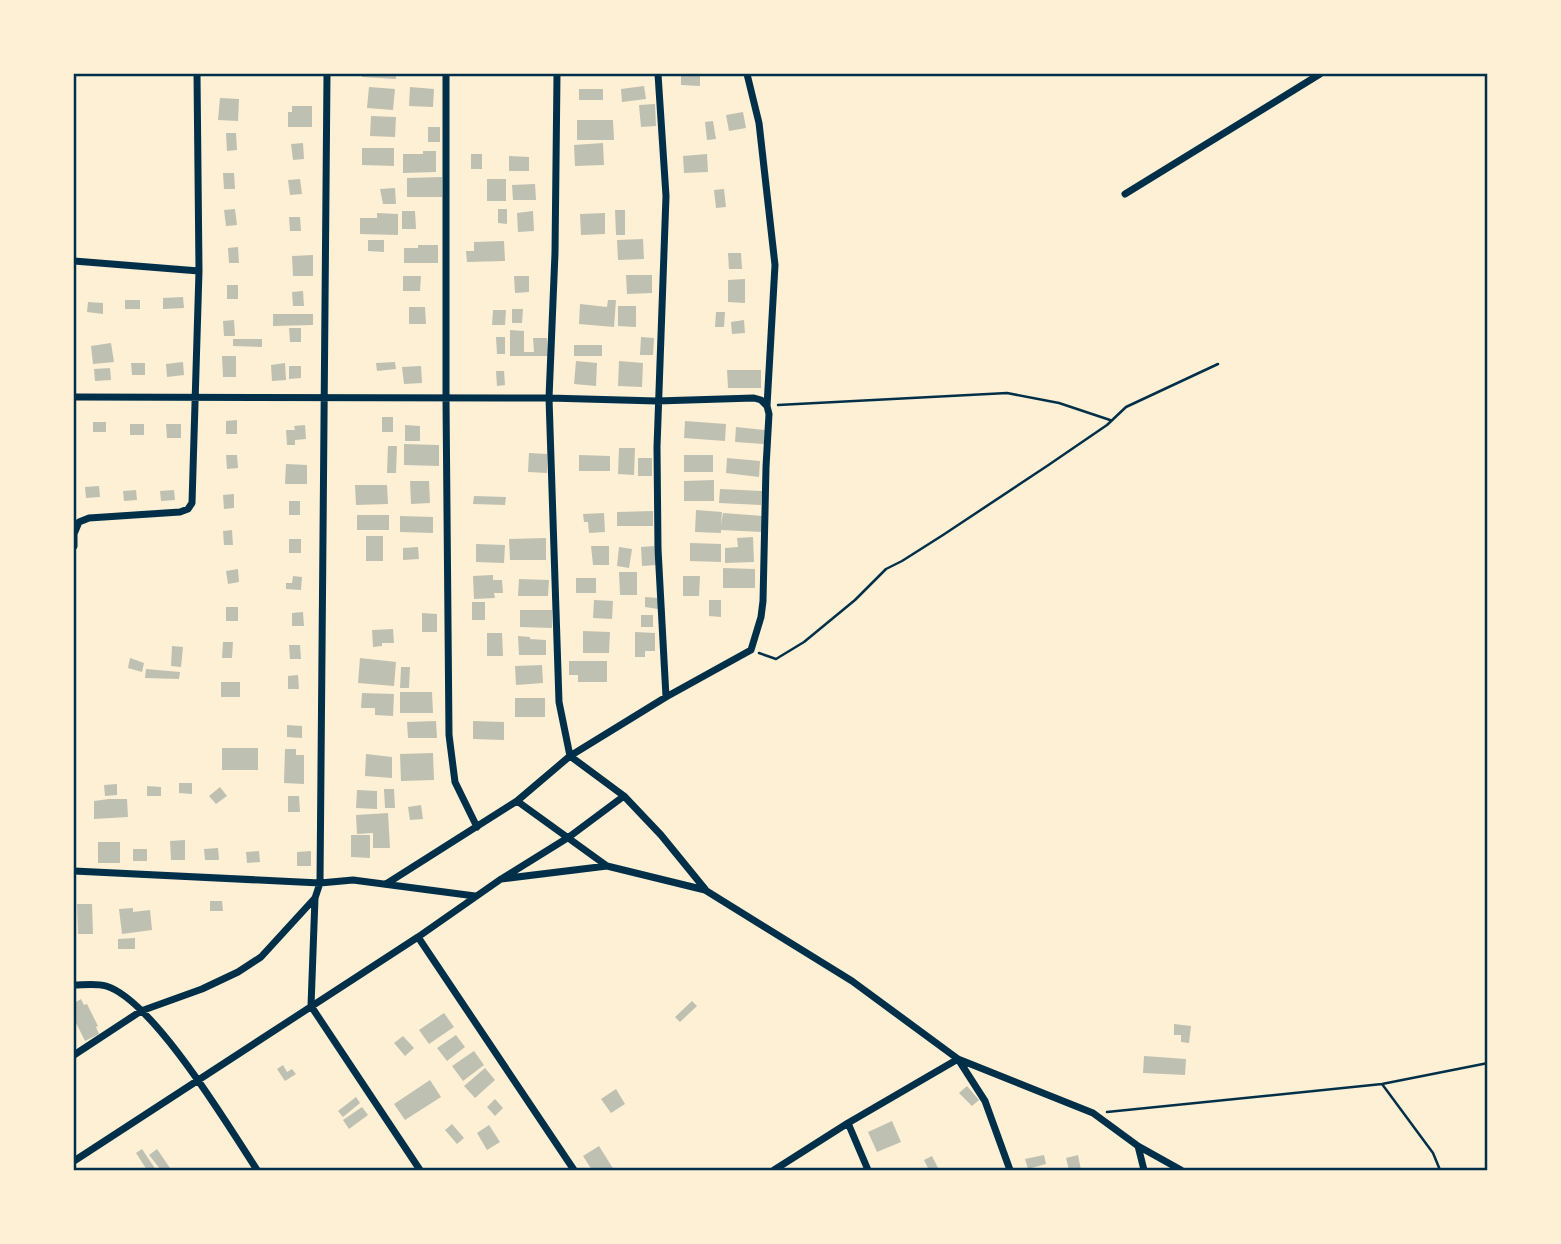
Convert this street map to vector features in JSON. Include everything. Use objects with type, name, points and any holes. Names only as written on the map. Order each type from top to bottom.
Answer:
[{"type":"street","points":[[74,546],[79,522],[89,518],[188,509],[192,503],[199,271],[197,74]]},
{"type":"street","points":[[327,74],[320,883],[315,898],[311,1006],[420,1171]]},
{"type":"street","points":[[446,74],[446,399],[451,761],[455,782],[477,827]]},
{"type":"street","points":[[557,74],[555,253],[549,398],[559,702],[570,756],[624,796],[661,835],[705,890]]},
{"type":"street","points":[[658,74],[666,196],[657,401],[658,549],[666,697]]},
{"type":"street","points":[[386,884],[517,801],[570,756],[666,697],[751,650],[763,601],[775,265],[759,123],[747,74]]},
{"type":"street","points":[[1125,194],[1320,74]]},
{"type":"street","points":[[74,261],[199,271]]},
{"type":"street","points":[[74,397],[549,398],[657,401],[754,398],[768,406]]},
{"type":"street","points":[[74,1161],[418,937],[475,896],[569,837],[624,796]]},
{"type":"street","points":[[517,801],[607,866]]},
{"type":"street","points":[[501,879],[607,866],[705,890],[852,981],[958,1059],[1093,1113],[1138,1146],[1181,1171]]},
{"type":"street","points":[[74,871],[320,883],[353,880],[475,896]]},
{"type":"street","points":[[74,1055],[141,1011],[202,989],[246,967],[282,937],[315,898]]},
{"type":"street","points":[[418,937],[574,1171]]},
{"type":"street","points":[[74,985],[106,986],[141,1011],[198,1079],[257,1171]]},
{"type":"street","points":[[774,1171],[848,1123],[958,1059]]},
{"type":"street","points":[[958,1059],[985,1101],[1010,1171]]},
{"type":"street","points":[[848,1123],[869,1171]]},
{"type":"street","points":[[1138,1146],[1144,1171]]},
{"type":"path","points":[[751,650],[776,659],[804,642],[855,600],[886,569],[933,542],[1047,466],[1107,425],[1126,407],[1218,364]]},
{"type":"path","points":[[768,406],[1007,393],[1059,403],[1110,420]]},
{"type":"path","points":[[1093,1113],[1382,1084],[1488,1063]]},
{"type":"path","points":[[1382,1084],[1433,1153],[1440,1171]]},
{"type":"building","points":[[362,74],[396,74],[396,79],[362,77]]},
{"type":"building","points":[[681,75],[700,75],[700,86],[681,85]]},
{"type":"building","points":[[644,86],[646,99],[622,102],[621,89]]},
{"type":"building","points":[[369,87],[395,89],[393,110],[367,108]]},
{"type":"building","points":[[410,87],[434,89],[433,107],[409,106]]},
{"type":"building","points":[[579,89],[603,89],[603,100],[579,100]]},
{"type":"building","points":[[220,98],[239,99],[238,121],[218,120]]},
{"type":"building","points":[[655,104],[656,126],[641,127],[639,105]]},
{"type":"building","points":[[292,106],[312,106],[312,127],[288,127],[288,112],[292,112]]},
{"type":"building","points":[[743,112],[746,128],[729,131],[726,115]]},
{"type":"building","points":[[371,116],[396,117],[395,137],[370,136]]},
{"type":"building","points":[[577,120],[613,120],[614,140],[577,140]]},
{"type":"building","points":[[713,121],[716,139],[707,140],[705,122]]},
{"type":"building","points":[[428,127],[440,127],[440,142],[428,142]]},
{"type":"building","points":[[226,133],[236,133],[237,150],[227,151]]},
{"type":"building","points":[[303,143],[304,159],[293,160],[291,144]]},
{"type":"building","points":[[603,143],[604,165],[575,166],[574,145]]},
{"type":"building","points":[[362,148],[394,148],[394,166],[362,165]]},
{"type":"building","points":[[423,151],[436,151],[436,172],[403,173],[403,154],[423,154]]},
{"type":"building","points":[[471,154],[482,154],[482,169],[471,169]]},
{"type":"building","points":[[707,154],[708,172],[684,173],[683,156]]},
{"type":"building","points":[[509,156],[529,157],[529,171],[509,171]]},
{"type":"building","points":[[223,173],[234,173],[235,189],[224,189]]},
{"type":"building","points":[[442,177],[442,197],[407,197],[407,178]]},
{"type":"building","points":[[300,179],[302,194],[290,195],[288,180]]},
{"type":"building","points":[[487,179],[506,179],[506,201],[487,201]]},
{"type":"building","points":[[535,184],[536,200],[513,200],[512,185]]},
{"type":"building","points":[[395,188],[396,204],[383,204],[380,189]]},
{"type":"building","points":[[724,189],[726,207],[716,208],[714,190]]},
{"type":"building","points":[[235,209],[237,225],[226,226],[224,210]]},
{"type":"building","points":[[498,209],[507,209],[507,224],[498,223]]},
{"type":"building","points":[[615,210],[625,210],[625,235],[616,235]]},
{"type":"building","points":[[402,211],[415,211],[416,229],[402,229]]},
{"type":"building","points":[[533,211],[534,231],[518,232],[517,213]]},
{"type":"building","points":[[377,213],[398,214],[398,235],[360,234],[360,218],[377,218]]},
{"type":"building","points":[[605,213],[605,234],[581,235],[580,214]]},
{"type":"building","points":[[289,217],[300,217],[301,231],[290,231]]},
{"type":"building","points":[[643,239],[644,259],[618,260],[617,240]]},
{"type":"building","points":[[368,240],[384,240],[384,252],[368,251]]},
{"type":"building","points":[[504,241],[505,261],[467,262],[466,251],[474,251],[474,242]]},
{"type":"building","points":[[418,245],[438,245],[438,263],[404,263],[404,248],[418,248]]},
{"type":"building","points":[[238,247],[239,263],[229,263],[228,248]]},
{"type":"building","points":[[728,253],[741,253],[742,269],[729,269]]},
{"type":"building","points":[[313,255],[313,276],[293,276],[292,256]]},
{"type":"building","points":[[626,275],[652,275],[652,293],[627,294]]},
{"type":"building","points":[[403,276],[421,276],[420,291],[403,291]]},
{"type":"building","points":[[514,276],[529,276],[529,292],[515,293]]},
{"type":"building","points":[[745,279],[745,303],[728,302],[728,280]]},
{"type":"building","points":[[227,285],[238,285],[238,299],[227,299]]},
{"type":"building","points":[[303,291],[304,306],[293,306],[292,292]]},
{"type":"building","points":[[183,297],[184,308],[163,309],[163,298]]},
{"type":"building","points":[[125,300],[140,300],[140,309],[125,309]]},
{"type":"building","points":[[608,300],[616,300],[614,327],[579,324],[580,304],[607,307]]},
{"type":"building","points":[[88,302],[103,303],[103,314],[87,312]]},
{"type":"building","points":[[618,306],[636,306],[636,327],[618,326]]},
{"type":"building","points":[[409,307],[425,307],[426,324],[409,324]]},
{"type":"building","points":[[512,309],[523,309],[522,323],[512,323]]},
{"type":"building","points":[[493,310],[506,310],[505,325],[492,325]]},
{"type":"building","points":[[716,312],[725,312],[724,327],[715,327]]},
{"type":"building","points":[[273,314],[313,314],[313,325],[273,326]]},
{"type":"building","points":[[234,320],[235,336],[224,336],[223,321]]},
{"type":"building","points":[[744,320],[745,333],[732,334],[731,322]]},
{"type":"building","points":[[289,328],[301,328],[301,342],[290,342]]},
{"type":"building","points":[[510,330],[524,331],[524,352],[534,352],[533,338],[547,338],[548,356],[510,356]]},
{"type":"building","points":[[496,337],[505,337],[505,354],[497,354]]},
{"type":"building","points":[[641,337],[654,338],[653,355],[640,355]]},
{"type":"building","points":[[233,339],[262,339],[262,347],[233,346]]},
{"type":"building","points":[[111,343],[114,362],[93,364],[91,346]]},
{"type":"building","points":[[574,345],[602,345],[602,356],[574,356]]},
{"type":"building","points":[[222,356],[236,356],[236,377],[223,377]]},
{"type":"building","points":[[576,361],[597,363],[596,386],[574,384]]},
{"type":"building","points":[[619,361],[643,363],[642,387],[618,386]]},
{"type":"building","points":[[183,362],[184,375],[167,377],[166,364]]},
{"type":"building","points":[[395,362],[396,369],[377,371],[376,363]]},
{"type":"building","points":[[131,363],[145,363],[145,375],[132,375]]},
{"type":"building","points":[[285,363],[286,380],[272,381],[271,365]]},
{"type":"building","points":[[289,366],[301,366],[301,378],[289,379]]},
{"type":"building","points":[[421,366],[422,383],[404,384],[402,367]]},
{"type":"building","points":[[110,368],[111,380],[95,381],[94,369]]},
{"type":"building","points":[[727,370],[761,370],[761,388],[728,388]]},
{"type":"building","points":[[496,371],[504,371],[505,385],[497,386]]},
{"type":"building","points":[[382,417],[393,417],[393,432],[382,432]]},
{"type":"building","points":[[237,420],[237,434],[226,434],[226,421]]},
{"type":"building","points":[[685,421],[726,424],[725,441],[684,438]]},
{"type":"building","points":[[93,422],[106,422],[106,432],[93,432]]},
{"type":"building","points":[[130,424],[144,424],[144,435],[130,435]]},
{"type":"building","points":[[166,424],[181,424],[181,438],[167,438]]},
{"type":"building","points":[[305,425],[306,439],[295,440],[295,445],[287,445],[286,430],[295,430],[294,426]]},
{"type":"building","points":[[405,425],[420,426],[420,441],[405,441]]},
{"type":"building","points":[[736,427],[765,430],[764,444],[735,442]]},
{"type":"building","points":[[404,444],[439,445],[439,466],[404,465]]},
{"type":"building","points":[[388,446],[397,446],[396,473],[387,473]]},
{"type":"building","points":[[619,448],[635,448],[634,475],[618,474]]},
{"type":"building","points":[[529,453],[547,454],[547,473],[528,472]]},
{"type":"building","points":[[226,455],[237,455],[238,468],[227,469]]},
{"type":"building","points":[[579,455],[610,456],[610,471],[579,471]]},
{"type":"building","points":[[684,455],[713,455],[713,472],[684,472]]},
{"type":"building","points":[[638,458],[652,458],[652,476],[638,476]]},
{"type":"building","points":[[727,458],[760,461],[759,477],[726,473]]},
{"type":"building","points":[[286,464],[307,465],[307,484],[285,484]]},
{"type":"building","points":[[714,480],[714,501],[684,501],[684,481]]},
{"type":"building","points":[[410,481],[429,481],[430,503],[411,504]]},
{"type":"building","points":[[355,485],[387,485],[388,504],[356,505]]},
{"type":"building","points":[[99,486],[100,497],[86,498],[85,487]]},
{"type":"building","points":[[720,489],[762,491],[761,505],[719,503]]},
{"type":"building","points":[[136,490],[137,500],[124,501],[123,491]]},
{"type":"building","points":[[174,490],[175,500],[161,501],[160,491]]},
{"type":"building","points":[[234,494],[234,508],[224,509],[223,495]]},
{"type":"building","points":[[474,496],[506,497],[505,505],[473,504]]},
{"type":"building","points":[[289,501],[300,501],[300,515],[289,515]]},
{"type":"building","points":[[696,510],[722,512],[721,525],[723,513],[763,516],[762,532],[695,532]]},
{"type":"building","points":[[653,511],[653,526],[617,526],[617,512]]},
{"type":"building","points":[[604,513],[605,532],[589,533],[588,522],[584,522],[583,514]]},
{"type":"building","points":[[357,515],[389,515],[389,530],[357,530]]},
{"type":"building","points":[[400,516],[433,517],[433,533],[400,532]]},
{"type":"building","points":[[232,530],[233,545],[224,545],[223,531]]},
{"type":"building","points":[[366,536],[383,536],[383,561],[366,561]]},
{"type":"building","points":[[753,537],[754,562],[725,563],[725,548],[738,547],[737,538]]},
{"type":"building","points":[[546,538],[546,560],[510,560],[509,539]]},
{"type":"building","points":[[289,539],[301,539],[301,553],[289,553]]},
{"type":"building","points":[[690,543],[721,544],[721,562],[690,561]]},
{"type":"building","points":[[476,544],[505,545],[504,563],[476,562]]},
{"type":"building","points":[[591,546],[609,546],[609,565],[593,565]]},
{"type":"building","points":[[654,546],[656,565],[642,566],[641,547]]},
{"type":"building","points":[[418,547],[419,559],[403,560],[403,548]]},
{"type":"building","points":[[619,547],[632,549],[629,568],[617,566]]},
{"type":"building","points":[[723,568],[755,569],[755,588],[723,588]]},
{"type":"building","points":[[238,569],[239,582],[228,584],[226,571]]},
{"type":"building","points":[[619,572],[637,572],[637,595],[620,595]]},
{"type":"building","points":[[493,575],[493,580],[502,580],[503,593],[494,593],[495,598],[474,599],[473,576]]},
{"type":"building","points":[[293,576],[302,577],[301,590],[286,589],[286,583],[292,583]]},
{"type":"building","points":[[683,576],[700,576],[699,596],[683,596]]},
{"type":"building","points":[[576,578],[596,578],[596,593],[576,593]]},
{"type":"building","points":[[519,579],[549,580],[548,596],[518,596]]},
{"type":"building","points":[[645,597],[659,598],[658,609],[645,607]]},
{"type":"building","points":[[594,600],[613,601],[612,619],[593,618]]},
{"type":"building","points":[[709,600],[721,600],[721,617],[709,616]]},
{"type":"building","points":[[472,602],[485,602],[485,620],[472,620]]},
{"type":"building","points":[[226,607],[238,607],[238,621],[226,621]]},
{"type":"building","points":[[520,610],[552,610],[552,628],[520,627]]},
{"type":"building","points":[[303,612],[304,626],[292,626],[292,613]]},
{"type":"building","points":[[422,613],[437,614],[437,632],[422,632]]},
{"type":"building","points":[[641,615],[653,615],[653,627],[641,627]]},
{"type":"building","points":[[393,629],[394,643],[382,643],[382,646],[373,647],[372,630]]},
{"type":"building","points":[[583,631],[610,632],[609,653],[583,653]]},
{"type":"building","points":[[635,632],[655,633],[655,651],[645,651],[645,657],[635,657]]},
{"type":"building","points":[[487,633],[502,633],[503,656],[487,656]]},
{"type":"building","points":[[518,636],[546,640],[546,655],[519,655]]},
{"type":"building","points":[[223,642],[233,642],[232,658],[222,658]]},
{"type":"building","points":[[289,645],[300,645],[301,659],[290,659]]},
{"type":"building","points":[[172,646],[183,647],[181,667],[171,666]]},
{"type":"building","points":[[130,658],[144,663],[142,672],[128,668]]},
{"type":"building","points":[[360,658],[396,662],[394,686],[358,683]]},
{"type":"building","points":[[569,661],[607,661],[607,682],[578,682],[578,675],[569,675]]},
{"type":"building","points":[[542,665],[543,683],[516,685],[515,666]]},
{"type":"building","points":[[401,667],[410,667],[409,688],[400,688]]},
{"type":"building","points":[[146,669],[180,672],[179,679],[145,678]]},
{"type":"building","points":[[298,675],[299,689],[288,689],[288,676]]},
{"type":"building","points":[[221,682],[240,682],[240,697],[221,697]]},
{"type":"building","points":[[400,692],[432,692],[433,713],[400,713]]},
{"type":"building","points":[[362,693],[394,694],[393,716],[375,715],[375,708],[361,708]]},
{"type":"building","points":[[515,698],[545,698],[545,717],[515,717]]},
{"type":"building","points":[[436,721],[437,738],[408,738],[407,722]]},
{"type":"building","points":[[473,721],[504,722],[504,740],[473,739]]},
{"type":"building","points":[[287,725],[302,726],[302,738],[287,737]]},
{"type":"building","points":[[222,748],[258,748],[258,770],[222,770]]},
{"type":"building","points":[[285,749],[296,749],[296,755],[304,755],[304,784],[284,783]]},
{"type":"building","points":[[433,753],[434,780],[401,781],[400,754]]},
{"type":"building","points":[[366,754],[392,757],[392,778],[365,776]]},
{"type":"building","points":[[179,783],[192,783],[192,794],[179,793]]},
{"type":"building","points":[[117,784],[117,795],[105,796],[104,785]]},
{"type":"building","points":[[147,786],[161,787],[161,796],[147,796]]},
{"type":"building","points":[[220,787],[227,796],[216,804],[209,796]]},
{"type":"building","points":[[384,789],[394,789],[395,808],[385,808]]},
{"type":"building","points":[[357,790],[377,791],[377,809],[356,808]]},
{"type":"building","points":[[288,796],[299,796],[300,812],[288,812]]},
{"type":"building","points":[[127,799],[128,817],[94,819],[94,801]]},
{"type":"building","points":[[421,805],[423,819],[410,820],[408,807]]},
{"type":"building","points":[[388,813],[390,848],[373,848],[373,833],[357,834],[356,815]]},
{"type":"building","points":[[351,835],[370,835],[370,858],[351,857]]},
{"type":"building","points":[[185,840],[185,860],[171,860],[170,841]]},
{"type":"building","points":[[98,842],[120,842],[120,863],[98,863]]},
{"type":"building","points":[[218,848],[219,860],[205,860],[204,849]]},
{"type":"building","points":[[133,849],[147,849],[147,861],[133,861]]},
{"type":"building","points":[[259,851],[260,862],[247,863],[246,852]]},
{"type":"building","points":[[311,851],[311,866],[297,866],[297,852]]},
{"type":"building","points":[[210,901],[222,901],[223,911],[210,911]]},
{"type":"building","points":[[77,904],[92,904],[93,934],[78,934]]},
{"type":"building","points":[[133,908],[133,912],[150,910],[152,930],[122,934],[119,909]]},
{"type":"building","points":[[135,938],[135,949],[118,949],[118,939]]},
{"type":"building","points":[[81,999],[84,1005],[87,1004],[99,1034],[85,1041],[74,1019],[74,1003]]},
{"type":"building","points":[[692,1001],[697,1006],[680,1022],[675,1017]]},
{"type":"building","points":[[444,1013],[454,1027],[429,1044],[419,1030]]},
{"type":"building","points":[[1174,1024],[1191,1026],[1189,1043],[1181,1042],[1181,1035],[1174,1035]]},
{"type":"building","points":[[456,1035],[465,1047],[447,1061],[437,1048]]},
{"type":"building","points":[[403,1036],[414,1048],[405,1056],[394,1043]]},
{"type":"building","points":[[474,1051],[484,1065],[463,1081],[452,1066]]},
{"type":"building","points":[[1144,1056],[1186,1059],[1185,1075],[1143,1073]]},
{"type":"building","points":[[283,1065],[287,1072],[292,1069],[296,1074],[285,1081],[277,1069]]},
{"type":"building","points":[[485,1068],[495,1080],[475,1098],[464,1086]]},
{"type":"building","points":[[430,1080],[441,1097],[405,1120],[394,1104]]},
{"type":"building","points":[[967,1086],[979,1100],[972,1106],[959,1093]]},
{"type":"building","points":[[616,1089],[625,1104],[611,1113],[601,1099]]},
{"type":"building","points":[[356,1097],[360,1103],[343,1117],[338,1111]]},
{"type":"building","points":[[495,1099],[503,1108],[495,1116],[487,1107]]},
{"type":"building","points":[[362,1107],[368,1115],[349,1129],[343,1120]]},
{"type":"building","points":[[892,1121],[901,1142],[877,1152],[868,1132]]},
{"type":"building","points":[[452,1124],[464,1138],[457,1144],[445,1130]]},
{"type":"building","points":[[489,1125],[500,1142],[487,1150],[477,1133]]},
{"type":"building","points":[[599,1146],[614,1170],[592,1170],[583,1156]]},
{"type":"building","points":[[142,1149],[156,1170],[147,1170],[136,1153]]},
{"type":"building","points":[[157,1149],[170,1168],[161,1170],[149,1155]]},
{"type":"building","points":[[1044,1155],[1046,1164],[1028,1169],[1025,1159]]},
{"type":"building","points":[[1078,1155],[1081,1170],[1069,1170],[1066,1158]]},
{"type":"building","points":[[932,1156],[939,1170],[929,1170],[924,1160]]}]
